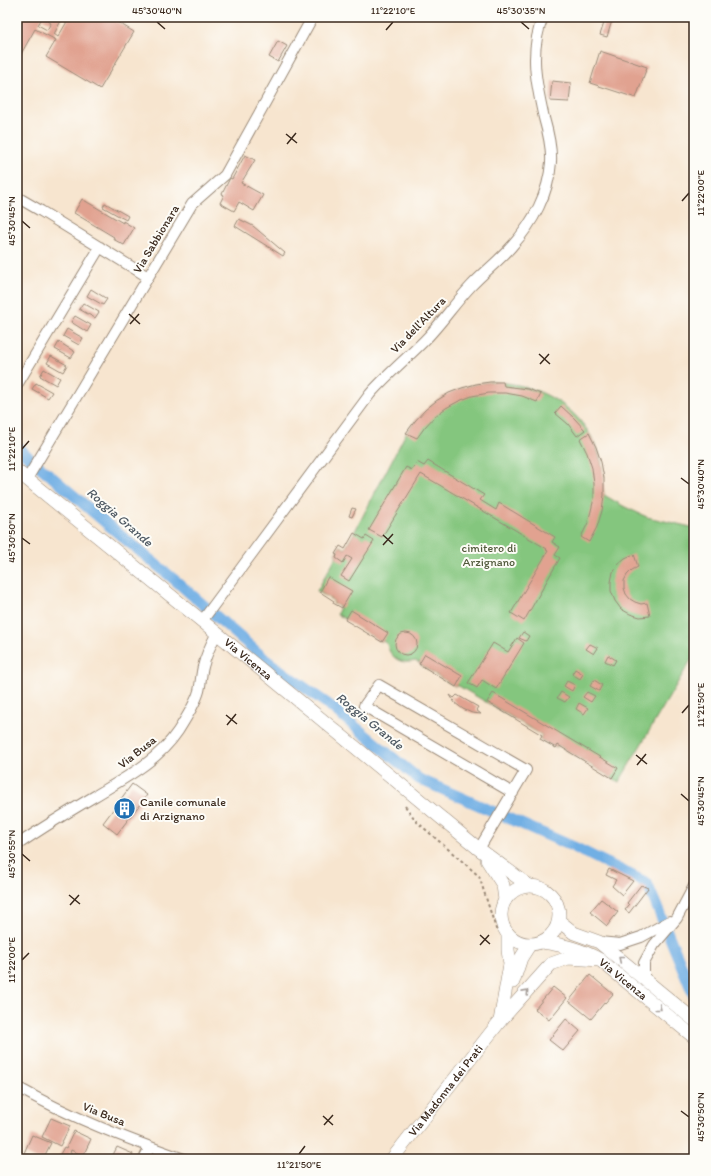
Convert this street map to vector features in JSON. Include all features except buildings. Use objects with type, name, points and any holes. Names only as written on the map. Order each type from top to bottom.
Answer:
[{"type":"main road","name":"Via Vicenza","points":[[24,476],[479,848],[528,885],[545,889],[552,895],[559,907],[559,921],[574,933],[599,942],[694,1020]]},
{"type":"main road","name":"Via Vicenza","points":[[479,848],[503,885],[504,900],[501,909],[503,935],[522,943],[561,945],[575,948],[589,954],[600,960],[694,1037]]},
{"type":"main road","points":[[504,900],[514,890],[528,885]]},
{"type":"main road","points":[[536,943],[550,937],[556,930],[559,921]]},
{"type":"main road","name":"Via Madonna dei Prati","points":[[500,1022],[510,964],[508,950],[503,935]]},
{"type":"main road","name":"Via Madonna dei Prati","points":[[500,1022],[521,958],[536,943]]},
{"type":"main road","name":"Via Madonna dei Prati","points":[[392,1159],[500,1022],[551,964],[568,958],[600,960]]},
{"type":"street","name":"Via dell'Altura","points":[[202,621],[370,394],[397,366],[424,342],[471,286],[513,246],[532,219],[544,193],[551,163],[551,146],[538,93],[534,56],[539,26],[543,17]]},
{"type":"street","name":"Via Sabbionara","points":[[24,476],[48,444],[192,204],[225,175],[312,18]]},
{"type":"street","points":[[17,197],[41,210],[148,277]]},
{"type":"street","points":[[17,385],[100,247]]},
{"type":"street","name":"Via Busa","points":[[17,845],[138,770],[169,743],[199,692],[203,667],[209,646],[217,633]]},
{"type":"street","points":[[479,848],[513,793],[526,770],[379,684],[364,706],[513,793]]},
{"type":"street","points":[[644,978],[644,963],[654,945],[678,918],[694,886]]},
{"type":"street","points":[[599,942],[620,944],[641,937],[678,918]]},
{"type":"street","name":"Via Busa","points":[[17,1086],[72,1115],[150,1147],[184,1159]]},
{"type":"street","points":[[144,1159],[150,1147]]},
{"type":"path","points":[[405,806],[417,822],[479,876],[503,935]]},
{"type":"green space","name":"cimitero di Arzignano","points":[[490,382],[509,383],[527,387],[559,402],[573,414],[585,427],[595,443],[601,461],[604,495],[647,517],[694,529],[694,655],[619,782],[558,745],[556,748],[540,739],[542,735],[457,685],[456,687],[419,664],[420,663],[415,661],[405,662],[393,657],[387,644],[337,614],[340,607],[333,603],[334,601],[317,591],[337,555],[335,554],[340,546],[345,549],[406,433],[414,422],[432,405],[453,392],[476,384]]},
{"type":"waterway","name":"Roggia Grande","points":[[17,447],[176,581],[266,660],[329,705],[419,779],[574,847],[647,883],[694,996]]},
{"type":"place","name":"Canile comunale di Arzignano","points":[[125,809]]}]
